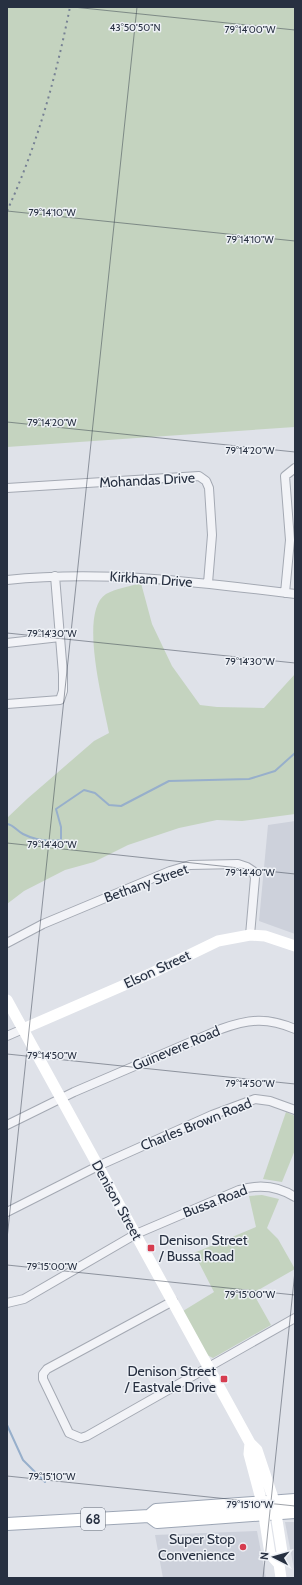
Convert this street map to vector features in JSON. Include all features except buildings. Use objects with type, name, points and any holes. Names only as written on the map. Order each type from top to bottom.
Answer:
[{"type":"main road","name":"68","points":[[7,1524],[149,1516],[156,1510],[295,1500]]},
{"type":"main road","name":"68","points":[[149,1516],[157,1522],[295,1512]]},
{"type":"street","points":[[285,593],[290,540],[285,476],[295,468]]},
{"type":"street","name":"Mohandas Drive","points":[[7,488],[199,476],[206,481],[209,488],[212,535],[208,583]]},
{"type":"street","points":[[7,704],[60,700],[63,691],[63,674],[55,576]]},
{"type":"street","name":"Kirkham Drive","points":[[7,580],[55,576],[109,576],[208,583],[295,594]]},
{"type":"street","points":[[7,643],[60,637]]},
{"type":"street","name":"Bethany Street","points":[[7,943],[43,924],[190,865],[238,864],[247,867],[252,871],[255,878],[250,935]]},
{"type":"street","name":"Elson Street","points":[[23,1028],[152,973],[218,941],[250,935],[265,936],[295,946]]},
{"type":"street","name":"Denison Street","points":[[7,1000],[250,1443],[249,1454],[268,1502],[270,1515],[282,1552],[279,1564],[281,1578]]},
{"type":"street","name":"Guinevere Road","points":[[7,1125],[61,1098],[214,1032],[241,1022],[260,1020],[286,1025],[295,1029]]},
{"type":"street","points":[[7,1036],[23,1028]]},
{"type":"street","name":"Charles Brown Road","points":[[7,1212],[98,1166],[212,1115],[255,1099],[270,1101],[295,1110]]},
{"type":"street","name":"Bussa Road","points":[[7,1303],[24,1299],[136,1234],[245,1188],[258,1186],[272,1187],[295,1197]]},
{"type":"street","points":[[173,1302],[47,1369],[43,1374],[43,1379],[69,1433],[81,1438],[87,1436],[295,1318]]},
{"type":"shaded area","points":[[295,821],[295,934],[259,921],[268,825]]},
{"type":"shaded area","points":[[285,1522],[295,1522],[295,1574]]},
{"type":"shaded area","points":[[257,1531],[266,1578],[163,1578],[155,1535]]},
{"type":"green space","points":[[7,7],[295,7],[295,427],[7,447]]},
{"type":"green space","points":[[141,583],[152,624],[172,666],[200,705],[217,707],[264,708],[295,674],[295,814],[242,821],[217,820],[179,828],[128,845],[94,862],[65,870],[24,891],[7,904],[7,818],[94,741],[109,733],[95,660],[93,639],[94,619],[98,604],[106,594]]},
{"type":"green space","points":[[286,1112],[295,1116],[295,1150],[282,1182],[263,1179]]},
{"type":"green space","points":[[262,1195],[279,1199],[267,1228],[278,1239],[295,1269],[253,1293],[271,1325],[213,1358],[207,1355],[183,1311],[214,1292],[194,1253],[256,1227],[249,1196]]},
{"type":"waterway","points":[[7,824],[32,838],[47,841],[61,840],[61,827],[56,809],[84,790],[95,793],[109,805],[121,806],[169,781],[249,779],[275,771],[295,753]]},
{"type":"waterway","points":[[7,1425],[23,1460],[45,1482]]},
{"type":"railway","points":[[7,211],[28,162],[44,111],[52,85],[70,7]]},
{"type":"place","name":"Denison Street / Bussa Road","points":[[151,1248]]},
{"type":"place","name":"Denison Street / Eastvale Drive","points":[[224,1379]]},
{"type":"place","name":"Super Stop Convenience","points":[[243,1547]]}]
